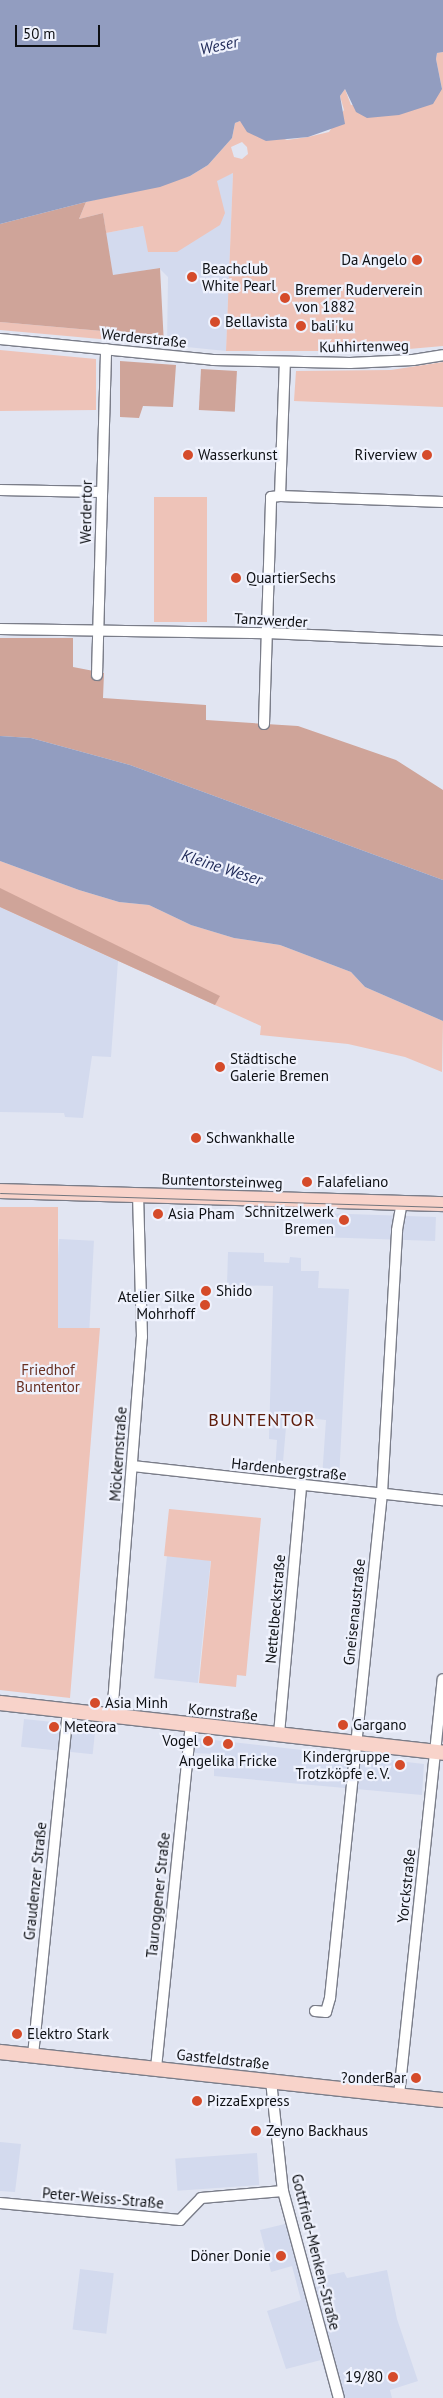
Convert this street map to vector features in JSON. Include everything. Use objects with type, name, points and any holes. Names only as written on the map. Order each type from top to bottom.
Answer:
[{"type":"street","name":"Werderstraße","points":[[0,339],[213,360],[285,362]]},
{"type":"street","name":"Werdertor","points":[[97,675],[106,349]]},
{"type":"street","name":"Kuhhirtenweg","points":[[285,362],[395,361],[443,356]]},
{"type":"street","points":[[280,496],[285,362]]},
{"type":"street","points":[[0,490],[101,492]]},
{"type":"street","points":[[264,724],[271,497],[443,502]]},
{"type":"street","name":"Tanzwerder","points":[[0,629],[268,633],[275,636],[443,641]]},
{"type":"street","name":"Buntentorsteinweg","points":[[0,1191],[443,1204]]},
{"type":"street","name":"Möckernstraße","points":[[112,1716],[142,1338],[138,1194]]},
{"type":"street","name":"Gneisenaustraße","points":[[314,2011],[326,2012],[330,1998],[382,1493],[397,1237],[402,1203]]},
{"type":"street","name":"Hardenbergstraße","points":[[133,1466],[301,1486],[443,1500]]},
{"type":"street","name":"Nettelbeckstraße","points":[[279,1734],[301,1486]]},
{"type":"street","name":"Yorckstraße","points":[[399,2095],[439,1753],[443,1679]]},
{"type":"street","name":"Kornstraße","points":[[0,1703],[356,1742],[439,1753]]},
{"type":"street","name":"Graudenzer Straße","points":[[33,2055],[68,1711]]},
{"type":"street","name":"Tauroggener Straße","points":[[156,2068],[191,1725]]},
{"type":"street","name":"Gastfeldstraße","points":[[0,2052],[443,2100]]},
{"type":"street","name":"Gottfried-Menken-Straße","points":[[271,2081],[283,2192],[339,2398]]},
{"type":"street","name":"Peter-Weiss-Straße","points":[[0,2203],[180,2220],[201,2198],[283,2192]]},
{"type":"shaded area","points":[[233,173],[226,351],[167,345],[168,277],[159,268],[113,276],[106,233],[143,226],[141,209]]},
{"type":"shaded area","points":[[86,202],[79,219],[103,213],[113,275],[160,268],[164,345],[125,333],[0,322],[0,224]]},
{"type":"shaded area","points":[[120,361],[176,365],[173,407],[143,406],[139,418],[120,417]]},
{"type":"shaded area","points":[[201,369],[237,371],[235,412],[199,410]]},
{"type":"shaded area","points":[[0,638],[73,638],[73,667],[104,673],[103,698],[206,705],[206,720],[298,726],[396,760],[443,790],[443,880],[130,765],[31,738],[0,736]]},
{"type":"shaded area","points":[[0,888],[220,996],[215,1005],[0,907]]},
{"type":"shaded area","points":[[0,907],[118,961],[111,1057],[92,1056],[83,1118],[65,1117],[64,1113],[0,1112]]},
{"type":"shaded area","points":[[320,1213],[436,1217],[435,1241],[319,1237]]},
{"type":"shaded area","points":[[59,1239],[94,1241],[89,1330],[54,1328]]},
{"type":"shaded area","points":[[228,1252],[264,1253],[264,1262],[289,1263],[290,1257],[301,1258],[301,1271],[319,1271],[318,1288],[349,1289],[339,1479],[322,1478],[326,1420],[287,1416],[282,1473],[275,1472],[277,1440],[269,1439],[273,1286],[227,1285]]},
{"type":"shaded area","points":[[167,1556],[211,1561],[198,1683],[154,1678]]},
{"type":"shaded area","points":[[24,1719],[96,1727],[93,1754],[21,1747]]},
{"type":"shaded area","points":[[196,1738],[424,1764],[422,1795],[214,1776],[214,1754],[195,1753]]},
{"type":"shaded area","points":[[0,2142],[21,2144],[15,2192],[0,2191]]},
{"type":"shaded area","points":[[257,2153],[259,2185],[177,2191],[175,2159]]},
{"type":"shaded area","points":[[293,2222],[308,2279],[344,2272],[347,2278],[387,2270],[397,2319],[418,2381],[390,2390],[392,2398],[333,2398],[321,2360],[286,2369],[267,2311],[301,2300],[292,2266],[271,2272],[260,2230]]},
{"type":"shaded area","points":[[80,2269],[114,2273],[106,2334],[73,2330]]},
{"type":"green space","points":[[443,52],[443,346],[386,351],[226,351],[233,173],[217,181],[225,213],[220,225],[177,252],[148,252],[143,226],[106,233],[103,213],[79,219],[86,202],[190,176],[208,165],[232,138],[235,123],[240,121],[287,140],[308,137],[329,132],[344,110],[340,96],[345,89],[351,105],[442,89],[436,59],[437,53]],"holes":[[[242,142],[247,147],[248,154],[242,159],[234,157],[231,147]]]},
{"type":"green space","points":[[0,322],[125,333],[167,345],[0,330]]},
{"type":"green space","points":[[0,350],[96,359],[96,410],[0,411]]},
{"type":"green space","points":[[443,362],[443,407],[294,401],[296,371],[391,370]]},
{"type":"green space","points":[[154,497],[207,497],[207,622],[154,622]]},
{"type":"green space","points":[[0,861],[79,890],[119,902],[149,905],[191,925],[234,938],[280,945],[351,972],[365,987],[443,1021],[442,1072],[405,1057],[348,1044],[260,1035],[261,1026],[0,907]]},
{"type":"green space","name":"Friedhof Buntentor","points":[[0,1207],[58,1207],[58,1328],[100,1328],[70,1698],[0,1690]]},
{"type":"green space","points":[[169,1509],[261,1518],[246,1676],[237,1675],[236,1687],[199,1683],[211,1561],[164,1556]]},
{"type":"water","name":"Weser","points":[[0,0],[443,0],[443,52],[437,53],[436,59],[442,89],[433,104],[399,115],[367,118],[356,112],[345,89],[340,96],[345,124],[308,137],[266,141],[247,132],[240,121],[235,123],[232,138],[208,165],[190,176],[160,187],[86,202],[0,224]]},
{"type":"water","name":"Kleine Weser","points":[[0,736],[31,738],[130,765],[443,880],[443,1021],[365,987],[351,972],[280,945],[234,938],[191,925],[149,905],[119,902],[79,890],[0,861]]},
{"type":"tram line","points":[[0,1193],[443,1207]]},
{"type":"place","name":"Da Angelo","points":[[417,260]]},
{"type":"place","name":"Beachclub White Pearl","points":[[192,277]]},
{"type":"place","name":"Bremer Ruderverein von 1882","points":[[285,298]]},
{"type":"place","name":"Bellavista","points":[[215,322]]},
{"type":"place","name":"bali'ku","points":[[301,326]]},
{"type":"place","name":"Wasserkunst","points":[[188,455]]},
{"type":"place","name":"Riverview","points":[[427,455]]},
{"type":"place","name":"QuartierSechs","points":[[236,578]]},
{"type":"place","name":"Städtische Galerie Bremen","points":[[220,1067]]},
{"type":"place","name":"Schwankhalle","points":[[196,1138]]},
{"type":"place","name":"Falafeliano","points":[[307,1182]]},
{"type":"place","name":"Asia Pham","points":[[158,1214]]},
{"type":"place","name":"Schnitzelwerk Bremen","points":[[344,1220]]},
{"type":"place","name":"Shido","points":[[206,1291]]},
{"type":"place","name":"Atelier Silke Mohrhoff","points":[[205,1305]]},
{"type":"place","name":"Asia Minh","points":[[95,1703]]},
{"type":"place","name":"Gargano","points":[[343,1725]]},
{"type":"place","name":"Meteora","points":[[54,1727]]},
{"type":"place","name":"Vogel","points":[[208,1741]]},
{"type":"place","name":"Angelika Fricke","points":[[228,1744]]},
{"type":"place","name":"Kindergruppe Trotzköpfe e. V.","points":[[400,1765]]},
{"type":"place","name":"Elektro Stark","points":[[17,2034]]},
{"type":"place","name":"?onderBar","points":[[416,2078]]},
{"type":"place","name":"PizzaExpress","points":[[197,2101]]},
{"type":"place","name":"Zeyno Backhaus","points":[[256,2131]]},
{"type":"place","name":"Döner Donie","points":[[281,2256]]},
{"type":"place","name":"19/80","points":[[393,2377]]},
{"type":"district","name":"BUNTENTOR","points":[[262,1420]]}]
